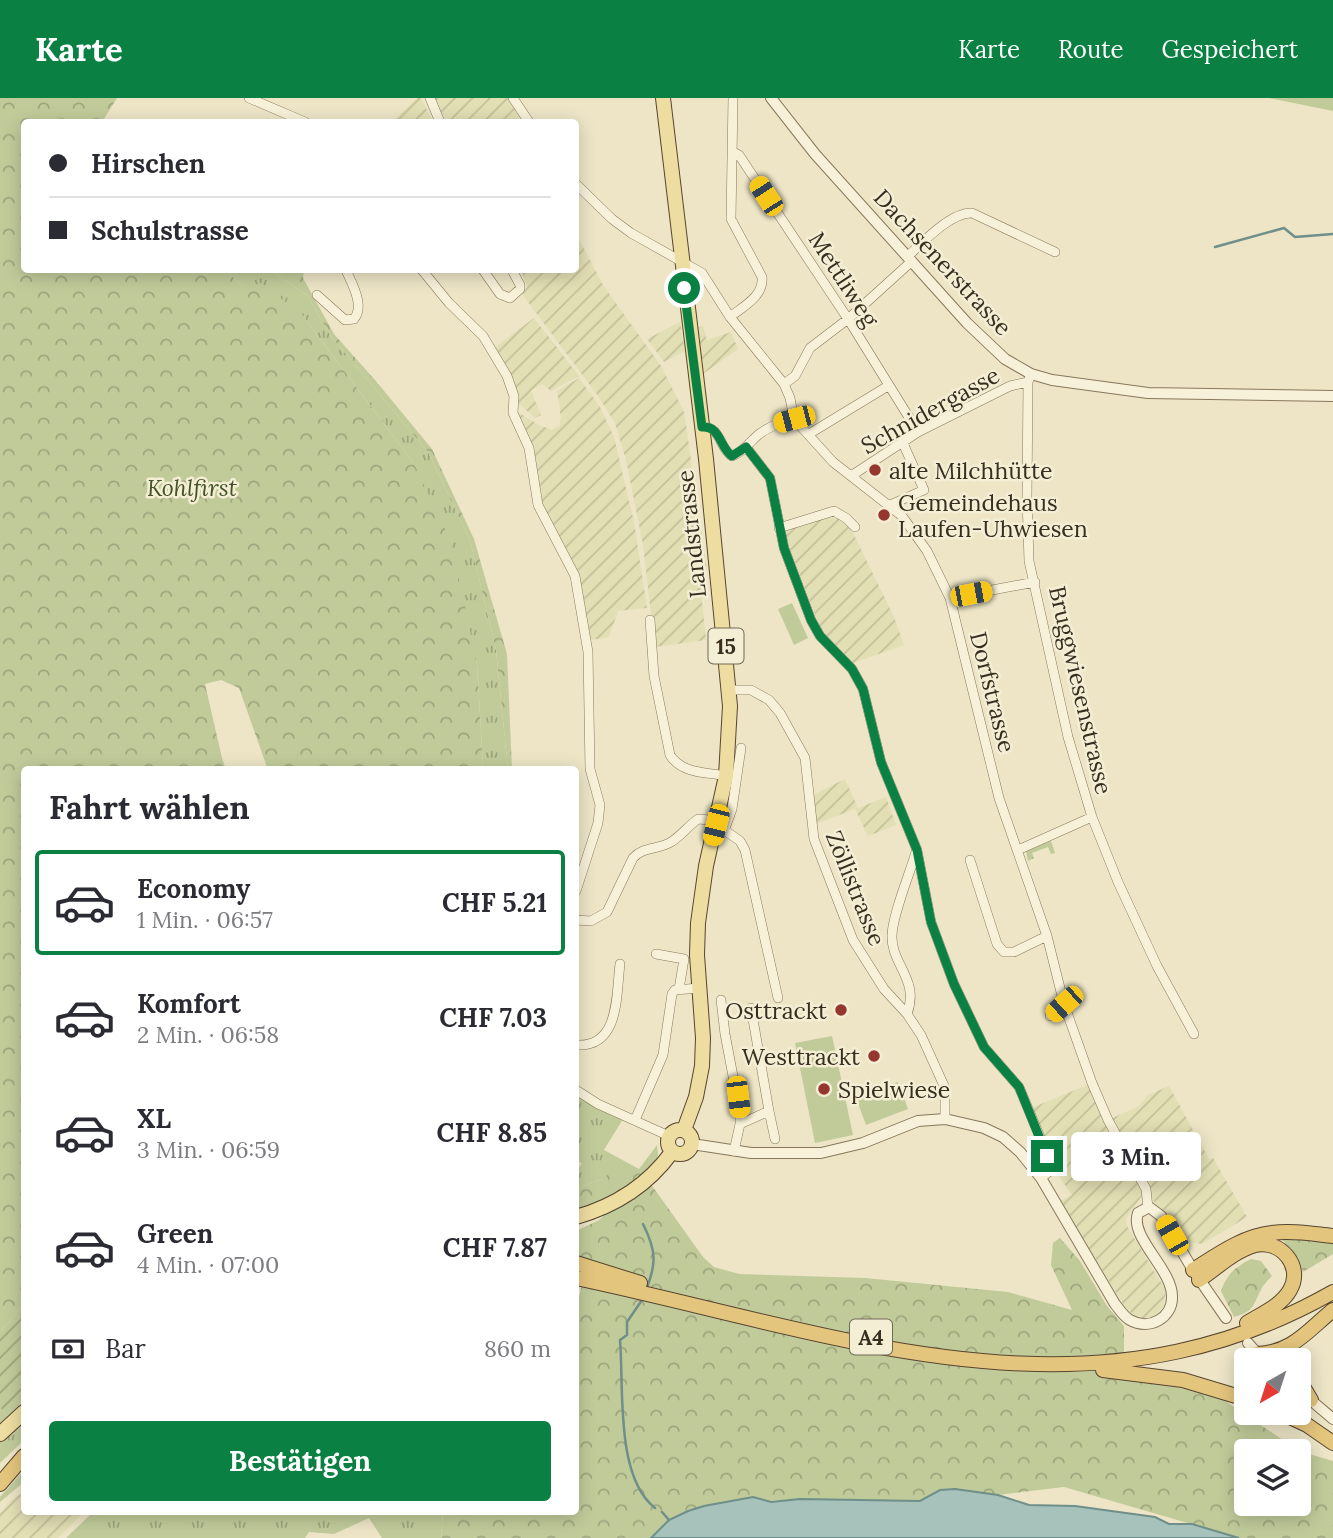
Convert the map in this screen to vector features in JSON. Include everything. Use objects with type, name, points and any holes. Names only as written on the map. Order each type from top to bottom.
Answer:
[{"type":"highway","points":[[1196,1275],[1237,1244],[1260,1235],[1287,1232],[1333,1236]]},
{"type":"highway","name":"A4","points":[[1196,1275],[1262,1244],[1273,1246],[1288,1257],[1294,1273],[1291,1289],[1275,1306],[1247,1323]]},
{"type":"highway","points":[[579,1265],[619,1282]]},
{"type":"highway","name":"A4","points":[[579,1272],[848,1340],[989,1363],[1050,1366],[1121,1362],[1191,1349],[1268,1324],[1333,1292]]},
{"type":"highway","name":"A4","points":[[579,1278],[651,1287],[672,1296],[888,1340],[1000,1355],[1082,1356],[1137,1351],[1193,1339],[1247,1323],[1333,1282]]},
{"type":"highway","points":[[1284,1348],[1299,1341],[1333,1310]]},
{"type":"highway","points":[[1297,1348],[1299,1341]]},
{"type":"highway","points":[[1050,1366],[1172,1378],[1234,1395]]},
{"type":"highway","points":[[1307,1425],[1333,1443]]},
{"type":"highway","points":[[0,1471],[21,1452]]},
{"type":"highway","points":[[0,1483],[21,1459]]},
{"type":"main road","name":"Landstrasse","points":[[663,98],[730,690],[730,724],[720,828],[706,866],[698,923],[699,988],[704,1038],[702,1066],[696,1097],[684,1130]]},
{"type":"main road","points":[[684,1130],[691,1137],[692,1144],[685,1153],[672,1152],[667,1143],[669,1136],[674,1131],[684,1130]]},
{"type":"main road","points":[[579,1216],[610,1205],[645,1183],[672,1152]]},
{"type":"main road","points":[[0,1434],[21,1415]]},
{"type":"street","points":[[249,98],[298,119]]},
{"type":"street","points":[[430,98],[439,119]]},
{"type":"street","points":[[513,98],[527,119]]},
{"type":"street","points":[[730,317],[760,293],[763,286],[762,277],[731,219],[733,98]]},
{"type":"street","name":"Dachsenerstrasse","points":[[771,98],[815,155],[988,344],[1030,378],[1148,393],[1333,397]]},
{"type":"street","name":"Mettliweg","points":[[733,152],[739,155],[848,319],[918,432]]},
{"type":"street","name":"Dorfstrasse","points":[[579,187],[621,226],[702,273],[730,317],[784,384],[794,419],[825,454],[907,521],[937,568],[950,598],[999,798],[1047,936],[1064,1004],[1108,1120],[1146,1189],[1147,1208]]},
{"type":"street","points":[[784,384],[795,376],[810,348],[848,319],[933,232],[958,215],[972,213],[1055,251]]},
{"type":"street","points":[[317,295],[345,320],[354,319],[359,307],[347,273]]},
{"type":"street","points":[[424,273],[449,303],[483,336],[507,376],[514,396],[513,413],[529,448],[538,505],[575,576],[587,652],[590,769],[600,805],[598,823],[579,882]]},
{"type":"street","points":[[484,273],[500,293],[510,298],[520,289],[514,273]]},
{"type":"street","name":"Schnidergasse","points":[[851,476],[918,432],[1030,378]]},
{"type":"street","name":"Bruggwiesenstrasse","points":[[1030,378],[1028,545],[1068,737],[1092,817],[1118,882],[1194,1034]]},
{"type":"street","points":[[809,434],[888,386]]},
{"type":"street","points":[[702,427],[715,431],[727,453],[732,456],[758,435],[779,423],[794,419]]},
{"type":"street","points":[[890,505],[924,490],[902,441]]},
{"type":"street","points":[[746,447],[770,478],[779,528],[811,620],[820,636],[852,669],[863,689],[881,762],[917,850],[931,922],[954,984],[984,1047],[1019,1087],[1052,1166],[1041,1178]]},
{"type":"street","points":[[779,528],[834,511],[855,527]]},
{"type":"street","points":[[950,598],[1035,582]]},
{"type":"street","points":[[650,620],[654,676],[670,755],[677,765],[684,768],[726,775]]},
{"type":"street","name":"Zöllistrasse","points":[[730,690],[751,690],[769,699],[805,758],[814,839],[853,940],[884,989],[907,1014],[921,1035],[944,1085],[945,1119]]},
{"type":"street","points":[[720,828],[732,809],[741,748]]},
{"type":"street","points":[[1018,850],[1092,817]]},
{"type":"street","points":[[579,920],[591,921],[607,912],[637,853],[673,841],[698,819],[710,820],[740,841],[749,860],[778,998]]},
{"type":"street","points":[[907,1014],[911,1003],[910,992],[894,950],[892,935],[917,850]]},
{"type":"street","points":[[970,860],[997,944],[1003,952],[1014,952],[1047,936]]},
{"type":"street","points":[[656,954],[684,960],[679,989]]},
{"type":"street","points":[[579,1045],[598,1042],[611,1027],[620,964]]},
{"type":"street","points":[[635,1120],[663,1055],[670,999],[674,990],[699,988]]},
{"type":"street","points":[[721,1000],[724,1034],[738,1097],[740,1125],[734,1152]]},
{"type":"street","points":[[1050,1016],[1064,1004]]},
{"type":"street","points":[[751,1008],[775,1139]]},
{"type":"street","points":[[579,1092],[598,1104],[669,1136]]},
{"type":"street","points":[[740,1125],[769,1111]]},
{"type":"street","points":[[692,1144],[734,1152],[771,1155],[821,1153],[863,1143],[918,1121],[945,1119],[984,1128],[1003,1137],[1020,1152],[1041,1178],[1115,1304],[1127,1318],[1143,1325],[1154,1323],[1169,1309],[1172,1298],[1168,1279],[1137,1224],[1138,1213],[1147,1208],[1155,1210],[1161,1216],[1196,1275],[1226,1318]]},
{"type":"street","points":[[1311,1400],[1333,1411]]},
{"type":"street","points":[[1311,1400],[1333,1419]]},
{"type":"shaded area","points":[[417,98],[421,98],[432,119],[395,119]]},
{"type":"shaded area","points":[[434,98],[509,98],[523,119],[444,119]]},
{"type":"shaded area","points":[[579,239],[603,285],[661,366],[684,412],[707,570],[699,572],[706,640],[655,647],[643,545],[626,460],[615,423],[522,294],[527,287],[522,273],[579,273]]},
{"type":"shaded area","points":[[534,318],[579,376],[551,391],[542,384],[531,391],[541,415],[535,418],[516,401],[494,348]]},
{"type":"shaded area","points":[[680,322],[685,351],[664,362],[647,339]]},
{"type":"shaded area","points":[[703,326],[707,340],[731,332],[738,349],[703,374],[697,328]]},
{"type":"shaded area","points":[[579,378],[600,407],[614,437],[634,522],[647,608],[618,611],[609,637],[590,640],[576,567],[546,517],[539,493],[530,437],[518,420],[519,413],[552,430],[559,426],[561,418],[557,391]]},
{"type":"shaded area","points":[[820,518],[838,518],[852,531],[894,617],[904,645],[853,663],[825,636],[783,531]]},
{"type":"shaded area","points":[[845,779],[858,808],[886,797],[896,825],[868,836],[855,809],[813,825],[813,795]]},
{"type":"shaded area","points":[[1092,1083],[1108,1120],[1139,1106],[1148,1095],[1169,1086],[1209,1159],[1213,1158],[1247,1217],[1202,1244],[1188,1242],[1176,1234],[1146,1190],[1126,1219],[1127,1226],[1166,1291],[1163,1307],[1154,1316],[1146,1319],[1134,1315],[1125,1307],[1060,1201],[1072,1195],[1052,1166],[1029,1109]]},
{"type":"shaded area","points":[[21,1493],[21,1515],[81,1515],[58,1538],[0,1538],[0,1513]]},
{"type":"green space","name":"Kohlfirst","points":[[0,98],[117,98],[104,119],[21,119],[21,273],[228,273],[244,287],[261,283],[302,315],[413,462],[451,541],[477,664],[483,765],[267,766],[239,688],[221,680],[205,684],[225,766],[21,766],[21,1308],[0,1332]]},
{"type":"green space","points":[[1269,98],[1333,98],[1333,111]]},
{"type":"green space","points":[[228,273],[274,273],[307,295],[330,335],[428,452],[470,540],[496,650],[508,766],[482,766],[477,664],[413,462],[302,315],[244,287]]},
{"type":"green space","points":[[274,273],[304,273],[303,278],[334,334],[432,449],[474,539],[507,654],[512,766],[508,766],[496,650],[470,540],[428,452],[330,335],[307,295]]},
{"type":"green space","points":[[792,603],[808,638],[794,645],[778,609]]},
{"type":"green space","points":[[1051,841],[1055,853],[1051,854],[1048,847],[1032,853],[1034,858],[1028,861],[1026,851]]},
{"type":"green space","name":"Spielwiese","points":[[832,1036],[853,1135],[815,1143],[795,1043]]},
{"type":"green space","points":[[898,1082],[908,1109],[866,1125],[856,1098]]},
{"type":"green space","points":[[579,1096],[623,1119],[604,1150],[639,1169],[657,1145],[658,1156],[648,1180],[603,1179],[579,1188],[579,1168],[582,1163],[579,1162]]},
{"type":"green space","points":[[621,1163],[648,1180],[703,1257],[714,1267],[739,1274],[865,1278],[1008,1292],[1072,1310],[1051,1265],[1053,1243],[1060,1238],[1080,1261],[1107,1306],[1124,1326],[1124,1372],[1202,1385],[1234,1407],[1234,1425],[1261,1425],[1281,1439],[1234,1439],[1234,1516],[1311,1516],[1311,1455],[1333,1461],[1333,1538],[1239,1538],[1064,1487],[998,1495],[955,1489],[940,1490],[920,1501],[800,1499],[720,1504],[704,1506],[669,1520],[651,1538],[441,1538],[443,1515],[579,1515],[579,1297],[586,1267],[579,1264],[579,1230],[599,1220],[621,1200],[579,1216],[579,1188],[603,1179]]},
{"type":"green space","points":[[1280,1237],[1333,1242],[1333,1254],[1303,1272],[1298,1258]]},
{"type":"green space","points":[[1251,1259],[1261,1261],[1272,1276],[1263,1286],[1252,1307],[1234,1317],[1221,1291],[1232,1272]]},
{"type":"green space","points":[[21,1308],[21,1411],[12,1422],[0,1407],[0,1332]]},
{"type":"green space","points":[[0,1407],[12,1422],[21,1411],[21,1443],[0,1463]]},
{"type":"green space","points":[[21,1473],[21,1484],[0,1502],[0,1497]]},
{"type":"green space","points":[[90,1515],[443,1515],[441,1538],[382,1538],[369,1518],[334,1534],[309,1532],[305,1538],[66,1538]]},
{"type":"water","points":[[955,1489],[998,1495],[1029,1505],[1075,1506],[1155,1517],[1169,1524],[1192,1524],[1239,1538],[651,1538],[669,1520],[688,1511],[753,1497],[771,1502],[800,1499],[920,1501],[940,1490]]},
{"type":"waterway","points":[[1215,247],[1284,228],[1295,237],[1333,234]]},
{"type":"waterway","points":[[643,1224],[654,1257],[646,1290]]},
{"type":"waterway","points":[[642,1300],[627,1322],[627,1335],[620,1340],[622,1406],[627,1454],[633,1475],[642,1494],[655,1508]]},
{"type":"waterway","points":[[662,1512],[669,1520]]},
{"type":"place","name":"alte Milchhütte","points":[[875,470]]},
{"type":"place","name":"Gemeindehaus Laufen-Uhwiesen","points":[[884,515]]},
{"type":"place","name":"Osttrackt","points":[[841,1010]]},
{"type":"place","name":"Westtrackt","points":[[874,1056]]},
{"type":"place","name":"Spielwiese","points":[[824,1089]]},
{"type":"route","points":[[684,288],[702,427],[715,431],[727,453],[732,456],[746,447],[770,478],[784,548],[811,620],[820,636],[852,669],[863,689],[881,762],[917,850],[931,922],[954,984],[984,1047],[1019,1087],[1047,1156]]}]
